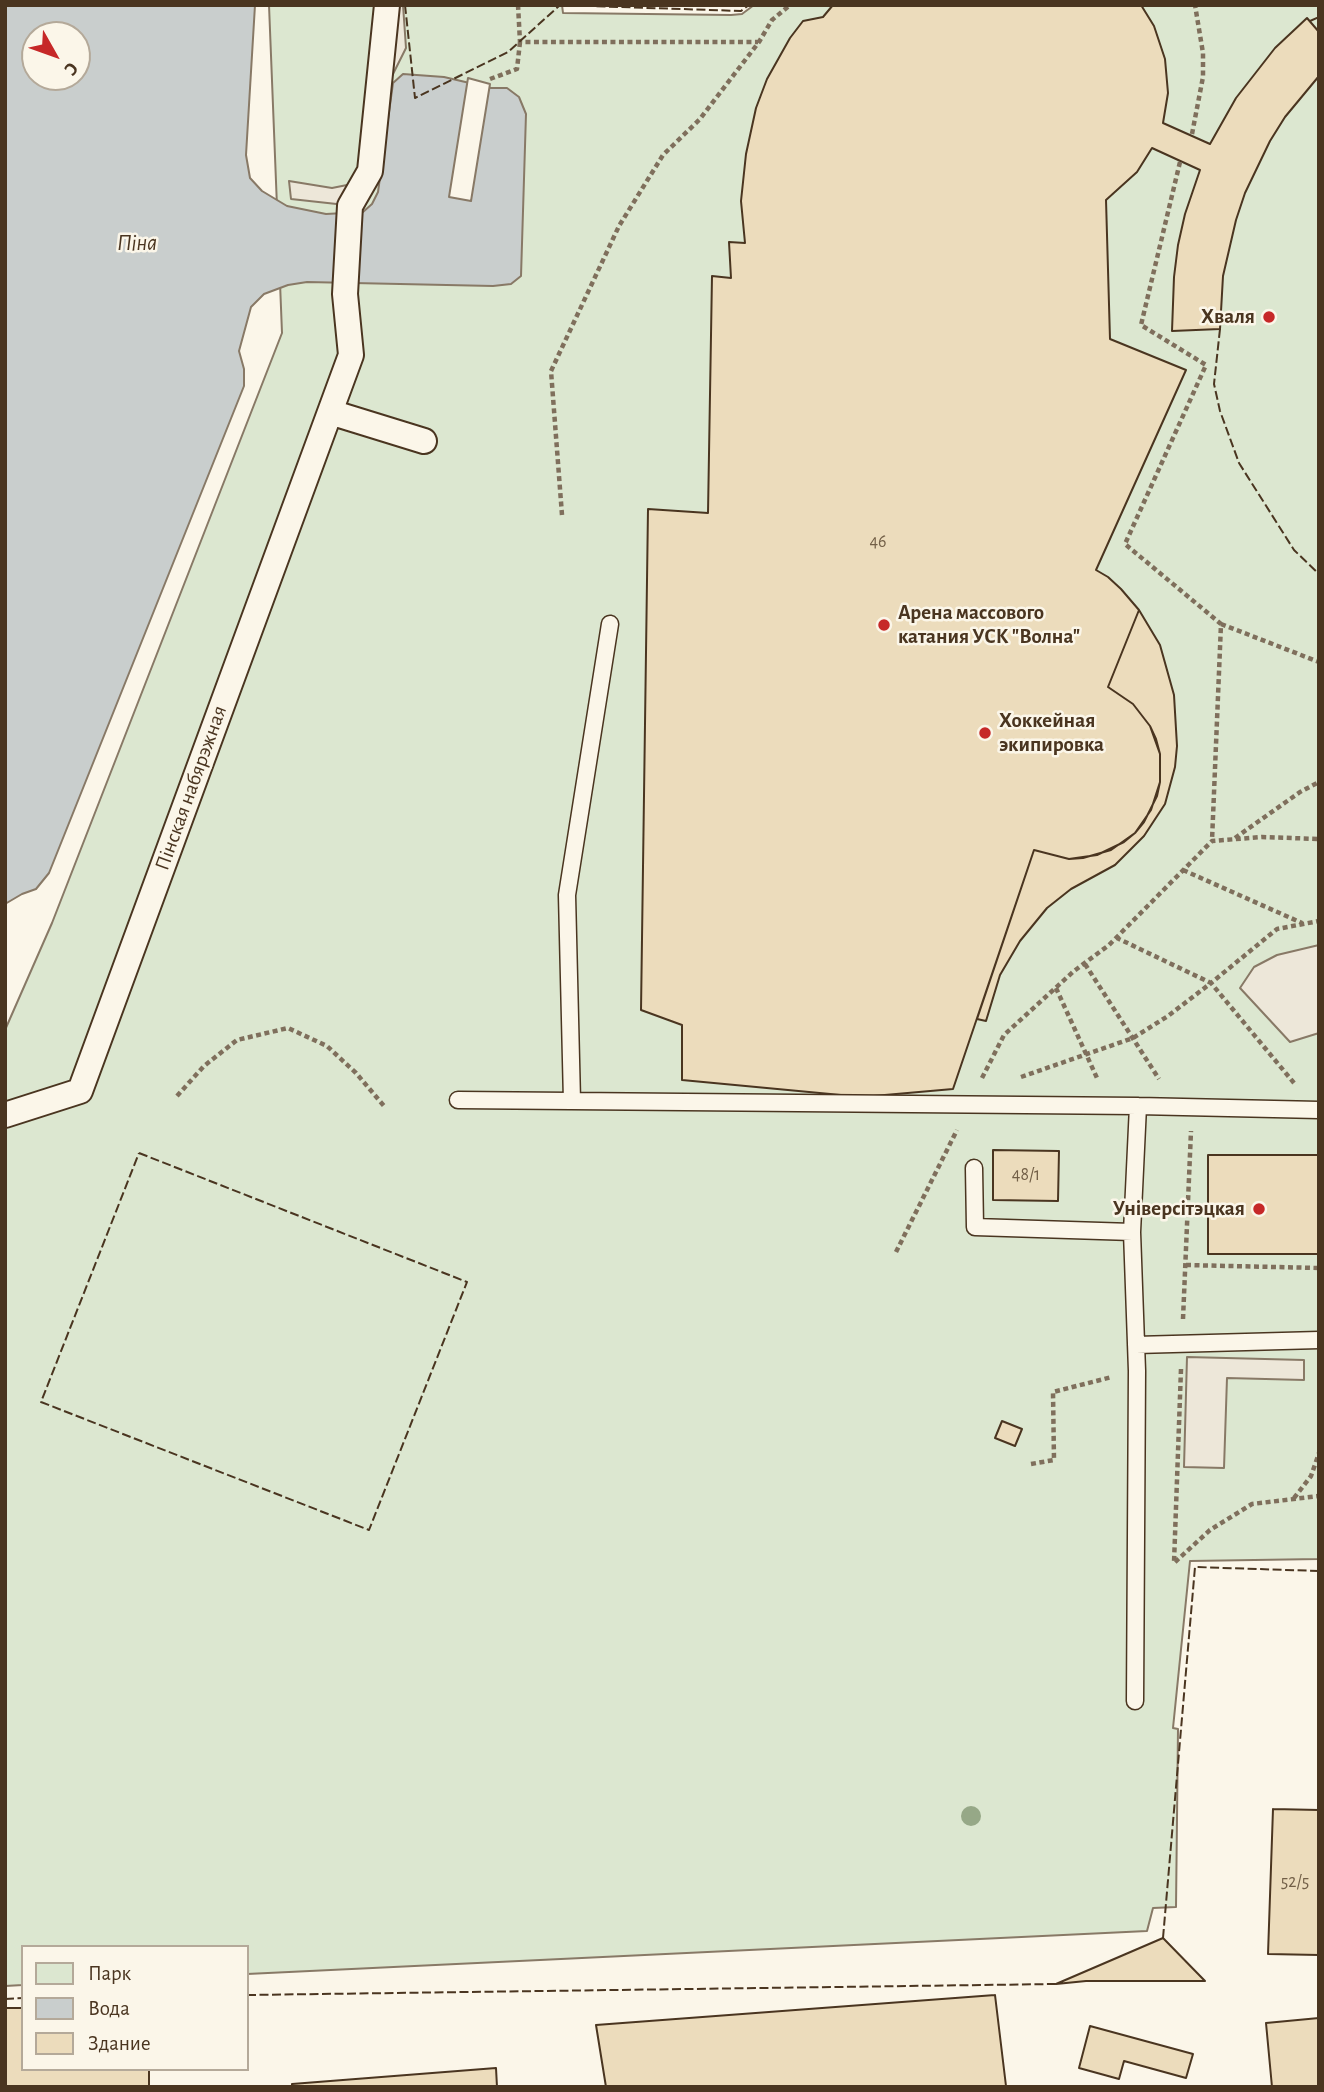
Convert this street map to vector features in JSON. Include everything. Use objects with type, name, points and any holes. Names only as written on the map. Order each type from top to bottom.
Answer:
[{"type":"street","name":"Пінская набярэжная","points":[[5,1115],[80,1091],[351,355],[345,294],[350,206],[370,171],[387,5]]},
{"type":"street","points":[[330,412],[424,441]]},
{"type":"lane","points":[[572,1101],[567,895],[610,624]]},
{"type":"lane","points":[[458,1100],[1319,1110]]},
{"type":"lane","points":[[1135,1701],[1137,1371],[1132,1232],[1138,1106]]},
{"type":"lane","points":[[974,1168],[975,1227],[1132,1232]]},
{"type":"lane","points":[[1136,1345],[1319,1340]]},
{"type":"path","points":[[490,79],[517,69],[520,42],[518,5]]},
{"type":"path","points":[[562,515],[551,371],[619,226],[663,155],[699,119],[759,42],[772,20],[790,5]]},
{"type":"path","points":[[1192,134],[1203,76],[1203,52],[1195,5]]},
{"type":"path","points":[[520,42],[759,42]]},
{"type":"path","points":[[1180,162],[1140,324],[1206,365],[1125,544],[1221,624],[1319,662]]},
{"type":"path","points":[[1212,841],[1221,624]]},
{"type":"path","points":[[1234,839],[1300,792],[1319,782]]},
{"type":"path","points":[[896,1252],[1004,1035],[1117,937],[1212,841],[1319,839]]},
{"type":"path","points":[[1182,870],[1303,924]]},
{"type":"path","points":[[1008,1082],[1133,1038],[1168,1016],[1277,929],[1319,920]]},
{"type":"path","points":[[1117,937],[1211,983],[1296,1085]]},
{"type":"path","points":[[1085,964],[1164,1086]]},
{"type":"path","points":[[1056,988],[1100,1086]]},
{"type":"path","points":[[177,1096],[204,1066],[237,1040],[288,1028],[327,1046],[356,1073],[384,1106]]},
{"type":"path","points":[[1186,1265],[1319,1268]]},
{"type":"path","points":[[1031,1465],[1054,1460],[1053,1392],[1137,1371]]},
{"type":"path","points":[[1293,1498],[1311,1476],[1319,1453]]},
{"type":"green space","points":[[269,5],[562,5],[563,13],[731,15],[742,14],[754,5],[1319,5],[1319,1559],[1190,1561],[1173,1728],[1178,1729],[1176,1907],[1153,1908],[1147,1931],[248,1974],[248,1945],[21,1945],[21,1985],[5,1986],[5,1030],[52,923],[282,333]]},
{"type":"shaded area","points":[[377,5],[403,5],[406,48],[384,92],[373,189],[364,207],[291,199],[289,181],[332,188],[352,184],[363,153]]},
{"type":"shaded area","points":[[1319,945],[1319,1033],[1290,1042],[1240,988],[1254,967],[1277,955]]},
{"type":"shaded area","points":[[1187,1357],[1304,1360],[1304,1380],[1227,1378],[1224,1468],[1184,1467]]},
{"type":"water","name":"Піна","points":[[5,5],[255,5],[246,155],[250,178],[262,191],[287,206],[326,214],[363,212],[372,204],[378,192],[393,83],[403,74],[444,77],[491,88],[507,88],[519,97],[526,114],[521,276],[511,284],[493,286],[307,282],[288,285],[264,294],[251,307],[239,351],[244,369],[244,386],[49,873],[36,889],[5,904]]},
{"type":"pier","points":[[468,78],[490,84],[471,201],[449,197]]},
{"type":"building","points":[[833,5],[1141,5],[1154,26],[1165,59],[1168,93],[1163,123],[1210,144],[1236,98],[1275,48],[1307,18],[1319,32],[1319,76],[1285,117],[1270,141],[1245,193],[1236,220],[1223,276],[1220,329],[1172,331],[1178,245],[1200,170],[1152,148],[1137,172],[1106,200],[1110,339],[1186,370],[1096,570],[1121,589],[1139,610],[1108,687],[1133,704],[1150,726],[1156,739],[1160,754],[1160,782],[1151,810],[1135,833],[1124,842],[1097,855],[1069,859],[1034,850],[953,1089],[862,1097],[682,1080],[682,1025],[641,1010],[648,509],[708,513],[712,276],[731,278],[729,242],[745,243],[741,201],[746,154],[756,108],[767,79],[803,21],[823,17]]},
{"type":"building","points":[[1139,610],[1160,645],[1174,695],[1177,746],[1175,767],[1165,804],[1144,836],[1115,865],[1071,889],[1047,908],[1020,941],[1000,975],[986,1021],[977,1019],[1034,850],[1069,859],[1111,850],[1135,833],[1144,822],[1157,796],[1160,754],[1150,726],[1133,704],[1108,687]]},
{"type":"building","points":[[993,1150],[1059,1151],[1058,1201],[993,1200]]},
{"type":"building","points":[[1208,1155],[1319,1155],[1319,1254],[1208,1254]]},
{"type":"building","points":[[1002,1421],[1022,1429],[1015,1446],[995,1438]]},
{"type":"building","points":[[1273,1809],[1319,1810],[1319,1955],[1268,1954]]},
{"type":"building","points":[[1163,1938],[1205,1981],[1086,1981],[1056,1984]]},
{"type":"building","points":[[995,1995],[1006,2086],[606,2087],[596,2025]]},
{"type":"building","points":[[5,2008],[21,2008],[21,2071],[149,2071],[149,2087],[5,2087]]},
{"type":"building","points":[[1319,2018],[1319,2087],[1272,2087],[1266,2023]]},
{"type":"building","points":[[1090,2026],[1193,2054],[1186,2078],[1124,2061],[1119,2079],[1079,2068]]},
{"type":"building","points":[[496,2068],[497,2087],[292,2087],[292,2084]]},
{"type":"fence","points":[[405,5],[415,98],[508,52],[559,6]]},
{"type":"fence","points":[[559,5],[741,11],[749,5]]},
{"type":"fence","points":[[1310,21],[1319,17]]},
{"type":"fence","points":[[1220,329],[1214,384],[1220,411],[1239,463],[1294,550],[1319,574]]},
{"type":"fence","points":[[139,1153],[467,1282],[369,1530],[41,1402],[139,1153]]},
{"type":"fence","points":[[1163,1938],[1195,1567],[1319,1571]]},
{"type":"fence","points":[[248,1995],[1056,1984]]},
{"type":"fence","points":[[5,1999],[21,1998]]},
{"type":"place","name":"Хваля","points":[[1269,317]]},
{"type":"place","name":"Арена массового катания УСК \"Волна\"","points":[[884,625]]},
{"type":"place","name":"Хоккейная экипировка","points":[[985,733]]},
{"type":"place","name":"Універсітэцкая","points":[[1259,1209]]}]
